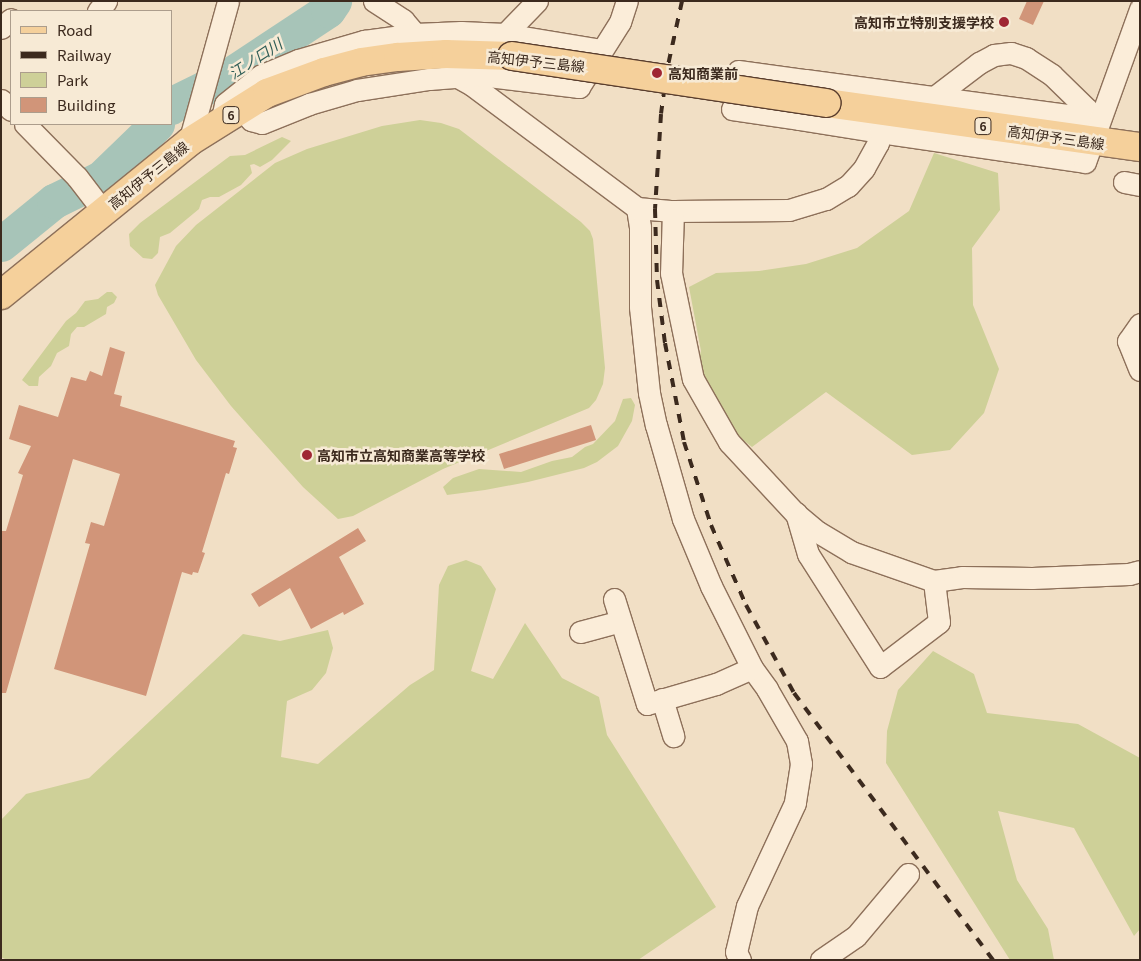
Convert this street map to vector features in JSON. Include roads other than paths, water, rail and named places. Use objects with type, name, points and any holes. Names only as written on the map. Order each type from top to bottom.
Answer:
[{"type":"main road","name":"高知伊予三島線","points":[[1,295],[90,193],[189,142],[267,93],[324,72],[361,62],[398,57],[446,54],[508,45],[827,103],[1094,130],[1140,147]]},
{"type":"street","points":[[189,142],[228,1]]},
{"type":"street","points":[[374,1],[403,20],[415,34]]},
{"type":"street","points":[[508,45],[537,1]]},
{"type":"street","points":[[248,104],[251,120],[262,123],[309,104],[357,90],[456,76],[480,75],[579,87],[620,22],[627,1]]},
{"type":"street","points":[[732,109],[1085,162],[1094,130],[1140,10]]},
{"type":"street","points":[[221,122],[225,104],[260,76],[298,60],[364,41],[415,34],[461,32],[508,45],[602,50]]},
{"type":"street","points":[[933,98],[979,62],[994,55],[1011,53],[1026,58],[1052,75],[1087,109],[1094,130]]},
{"type":"street","points":[[738,71],[933,98],[1094,130]]},
{"type":"street","points":[[456,76],[472,85],[637,208],[672,211],[789,210],[826,199],[848,186],[864,168],[878,143],[880,132]]},
{"type":"street","points":[[800,119],[805,80]]},
{"type":"street","points":[[1,100],[10,109]]},
{"type":"street","points":[[26,125],[90,193]]},
{"type":"street","points":[[637,208],[640,227],[640,307],[649,393],[656,425],[683,518],[711,586],[752,668],[767,689],[797,741],[801,764],[795,802],[747,906],[736,952],[740,960]]},
{"type":"street","points":[[672,211],[671,273],[693,379],[729,442],[796,513],[818,532],[851,552],[934,582],[962,577],[1032,578],[1129,574],[1140,571]]},
{"type":"street","points":[[1140,324],[1128,341],[1140,370]]},
{"type":"street","points":[[796,513],[808,554],[880,667],[939,622],[934,582]]},
{"type":"street","points":[[614,599],[647,704],[716,684],[752,668]]},
{"type":"street","points":[[580,632],[621,621]]},
{"type":"street","points":[[662,699],[673,736]]},
{"type":"street","points":[[821,960],[856,936],[908,874]]},
{"type":"waterway","name":"江ノ口川","points":[[172,106],[176,102],[225,78],[328,10],[334,1]]},
{"type":"waterway","name":"江ノ口川","points":[[1,244],[54,201],[101,178],[156,125]]},
{"type":"railway","points":[[682,1],[667,70],[661,114],[655,209],[657,280],[665,343],[684,442],[711,525],[746,605],[794,693],[993,960]]},
{"type":"place","name":"高知市立特別支援学校","points":[[1004,22]]},
{"type":"place","name":"高知商業前","points":[[657,73]]},
{"type":"place","name":"高知市立高知商業高等学校","points":[[307,455]]}]
